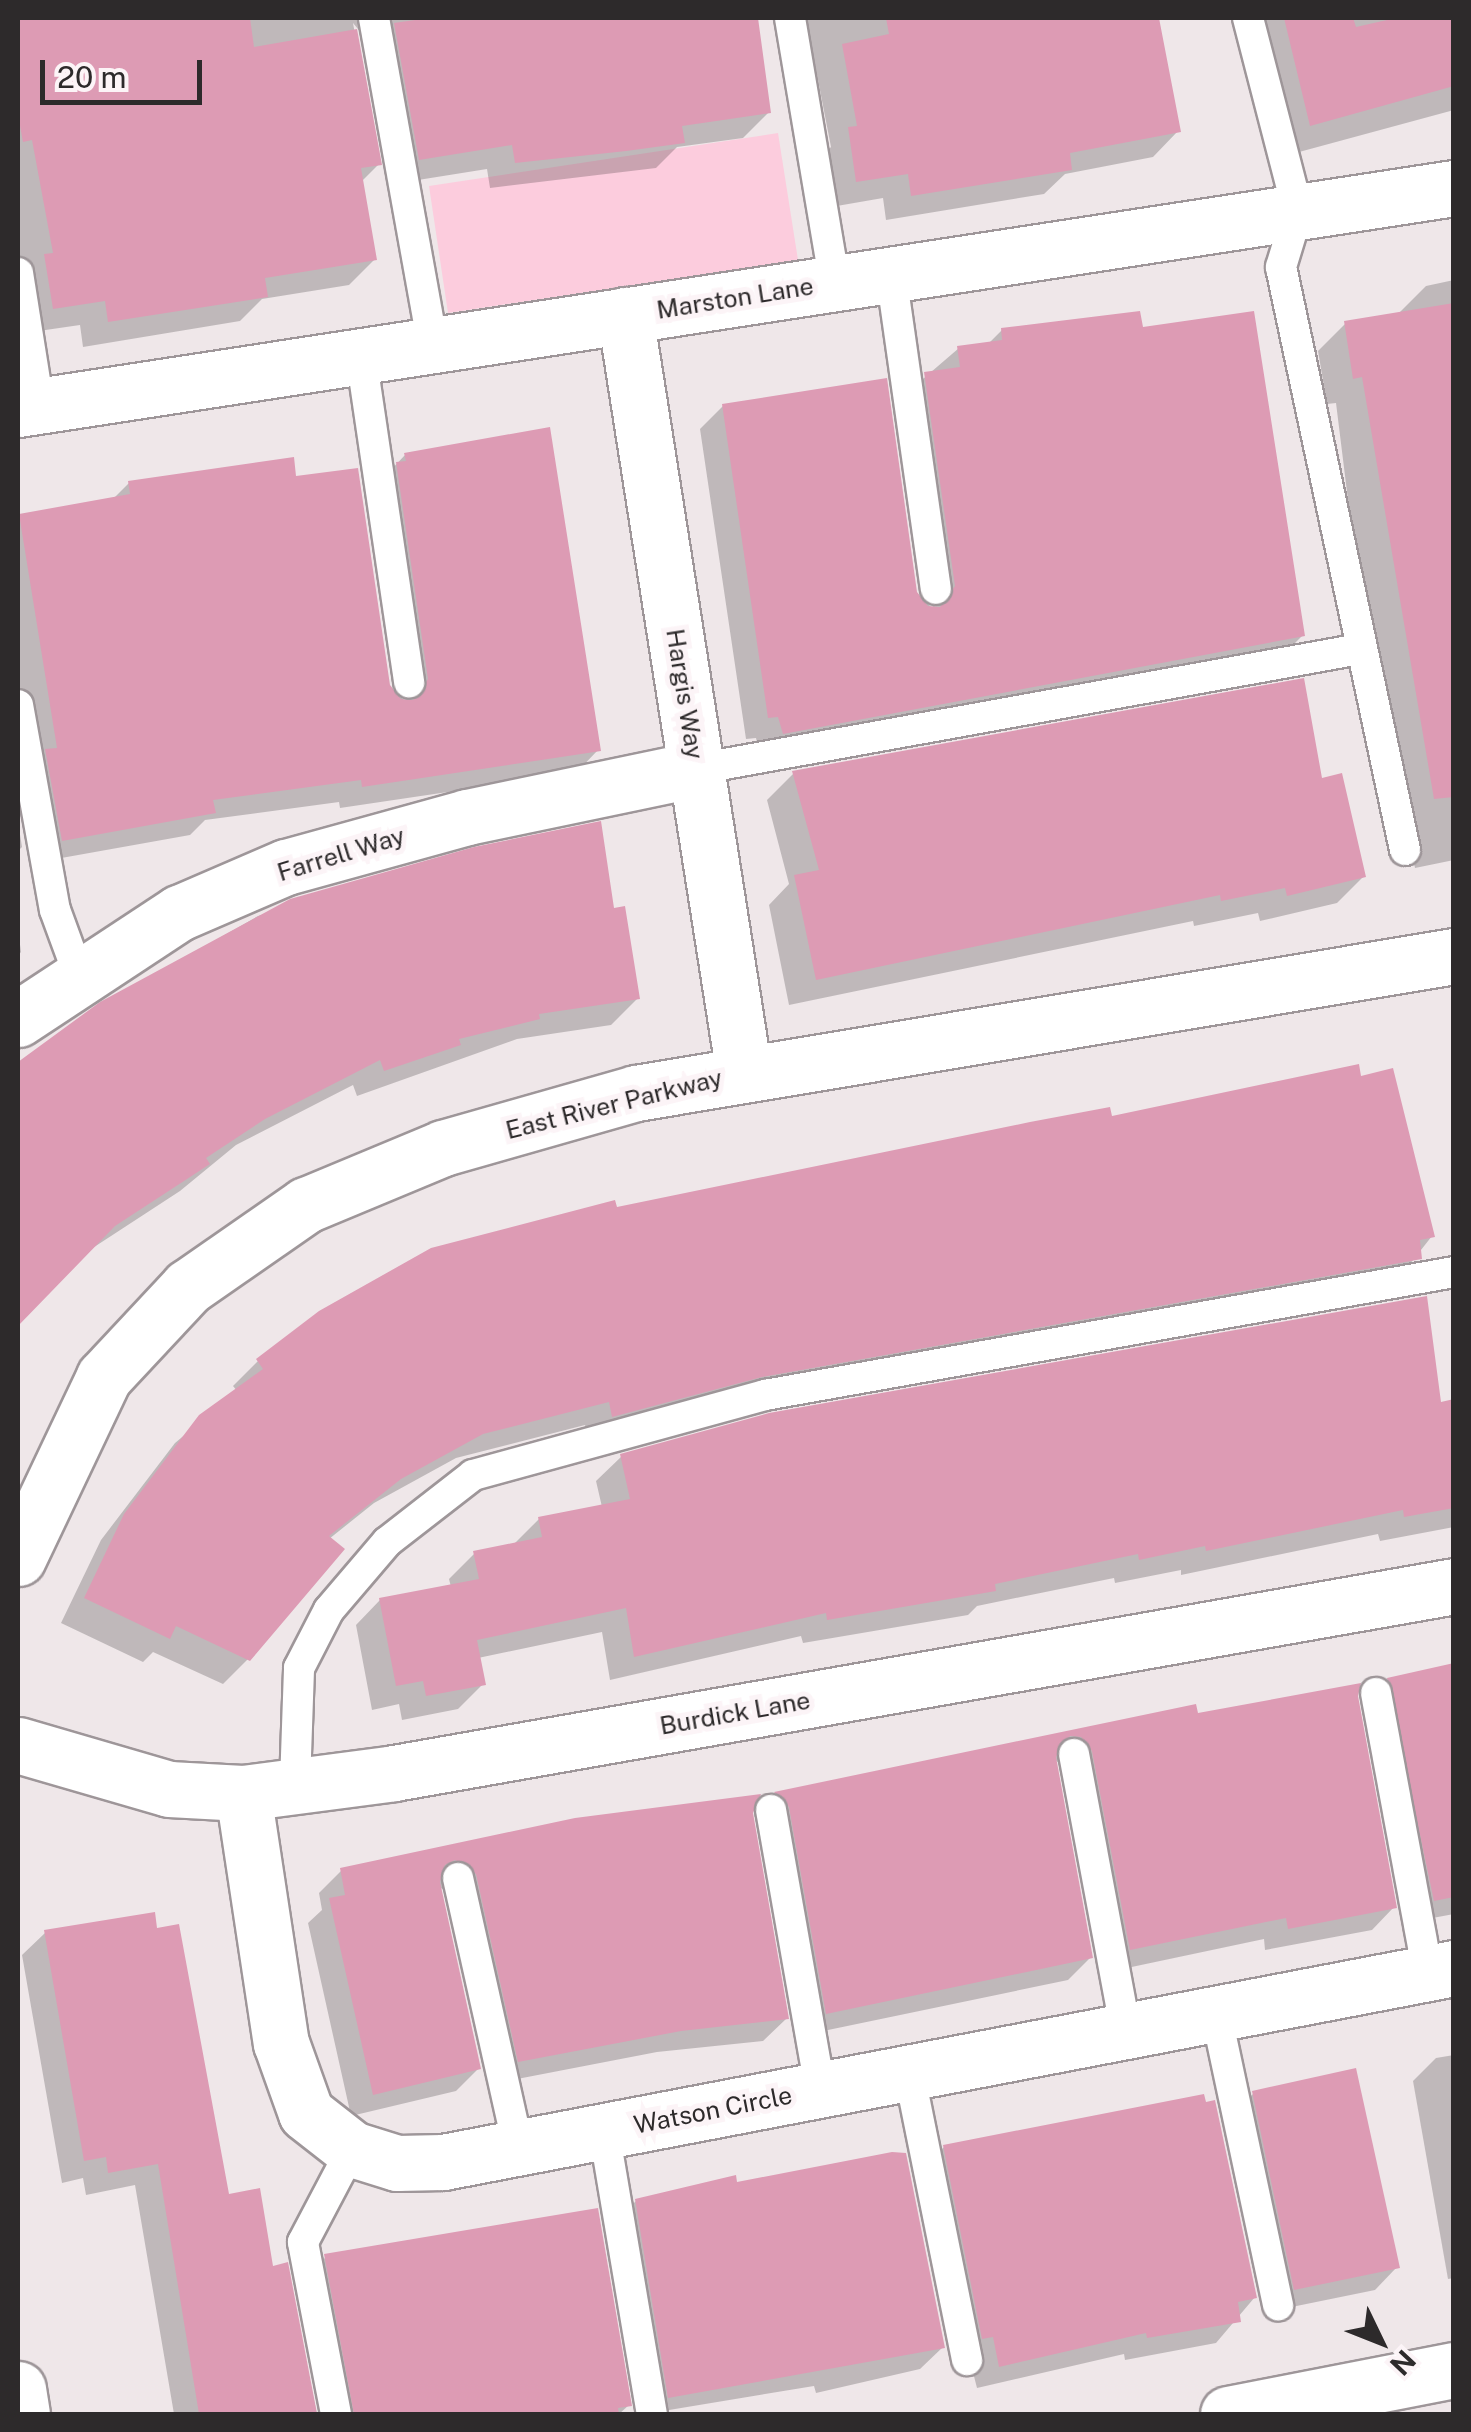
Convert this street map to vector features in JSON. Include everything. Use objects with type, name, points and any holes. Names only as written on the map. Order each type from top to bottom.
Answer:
[{"type":"street","name":"Marston Lane","points":[[28,407],[1454,188]]},
{"type":"street","name":"Hargis Way","points":[[624,315],[744,1073]]},
{"type":"street","name":"Farrell Way","points":[[18,1019],[78,973],[178,913],[286,867],[466,817],[697,769]]},
{"type":"street","name":"East River Parkway","points":[[18,1558],[104,1377],[188,1287],[306,1205],[442,1148],[636,1093],[1454,956]]},
{"type":"street","name":"Burdick Lane","points":[[18,1745],[169,1789],[269,1788],[394,1773],[1454,1586]]},
{"type":"street","name":"Watson Circle","points":[[269,1788],[281,2043],[306,2113],[352,2149],[398,2163],[518,2147],[1440,1970]]},
{"type":"street","points":[[1228,2414],[1454,2370]]},
{"type":"street","points":[[18,2389],[22,2414]]},
{"type":"lane","points":[[374,18],[433,345]]},
{"type":"lane","points":[[790,18],[835,283]]},
{"type":"lane","points":[[1248,18],[1298,212],[1281,267],[1405,850]]},
{"type":"lane","points":[[18,273],[28,407]]},
{"type":"lane","points":[[891,274],[936,589]]},
{"type":"lane","points":[[361,356],[409,682]]},
{"type":"lane","points":[[697,769],[1360,649]]},
{"type":"lane","points":[[18,705],[56,910],[78,973]]},
{"type":"lane","points":[[269,1788],[299,1668],[329,1610],[387,1542],[473,1475],[765,1394],[1454,1272]]},
{"type":"lane","points":[[1376,1694],[1440,1970]]},
{"type":"lane","points":[[1074,1754],[1126,2031]]},
{"type":"lane","points":[[770,1810],[820,2090]]},
{"type":"lane","points":[[458,1878],[518,2147]]},
{"type":"lane","points":[[1216,2014],[1278,2305]]},
{"type":"lane","points":[[909,2072],[966,2360]]},
{"type":"lane","points":[[604,2131],[652,2414]]},
{"type":"lane","points":[[336,2414],[303,2242],[352,2149]]},
{"type":"shaded area","points":[[778,133],[798,260],[448,313],[429,186]]},
{"type":"building","points":[[18,18],[250,18],[254,47],[357,29],[382,165],[361,168],[377,260],[265,278],[268,297],[108,322],[105,301],[53,309],[44,254],[53,253],[32,140],[23,142],[18,115]]},
{"type":"building","points":[[429,18],[758,18],[771,113],[682,126],[685,143],[626,151],[515,163],[512,145],[419,160],[394,23]]},
{"type":"building","points":[[886,18],[1159,18],[1181,132],[1070,153],[1072,170],[911,196],[908,174],[856,182],[848,127],[857,126],[842,44],[889,34]]},
{"type":"building","points":[[1284,18],[1353,18],[1356,27],[1396,18],[1454,18],[1454,86],[1310,126]]},
{"type":"building","points":[[1454,303],[1454,797],[1434,799],[1362,377],[1353,379],[1344,321]]},
{"type":"building","points":[[1140,311],[1143,327],[1254,311],[1305,636],[783,734],[778,717],[768,718],[722,404],[887,378],[917,592],[928,606],[940,607],[955,586],[924,372],[960,367],[957,346],[1002,340],[1001,328]]},
{"type":"building","points":[[550,427],[601,751],[362,787],[361,780],[213,800],[216,813],[62,841],[45,749],[57,748],[19,514],[130,494],[128,481],[294,457],[296,476],[358,468],[390,685],[401,699],[413,700],[428,679],[396,462],[406,461],[404,453]]},
{"type":"building","points":[[1304,678],[1322,778],[1342,773],[1366,877],[1287,896],[1285,888],[1221,901],[1220,895],[816,980],[794,875],[819,870],[792,771]]},
{"type":"building","points":[[601,821],[614,908],[625,906],[640,999],[539,1014],[540,1019],[459,1039],[461,1045],[384,1071],[380,1060],[265,1119],[206,1158],[210,1164],[115,1226],[18,1326],[18,1062],[100,1002],[290,899],[474,847]]},
{"type":"building","points":[[1359,1064],[1361,1076],[1393,1068],[1435,1237],[1420,1240],[1422,1259],[762,1377],[612,1417],[609,1402],[483,1434],[401,1479],[329,1536],[345,1549],[250,1661],[176,1626],[170,1639],[84,1598],[124,1514],[199,1415],[263,1369],[256,1359],[319,1311],[431,1248],[615,1200],[617,1207],[1030,1122],[1110,1107],[1112,1116]]},
{"type":"building","points":[[1427,1296],[1441,1402],[1454,1399],[1454,1508],[1404,1517],[1403,1510],[1206,1551],[1205,1546],[1139,1560],[1138,1554],[995,1584],[996,1591],[827,1620],[826,1613],[634,1657],[626,1608],[477,1640],[486,1685],[426,1696],[423,1681],[396,1686],[379,1598],[479,1579],[473,1551],[542,1537],[538,1517],[630,1499],[620,1454],[769,1413]]},
{"type":"building","points":[[1454,1663],[1454,1897],[1434,1901],[1387,1678]]},
{"type":"building","points":[[1361,1683],[1358,1696],[1397,1908],[1288,1929],[1286,1918],[1130,1950],[1092,1751],[1081,1737],[1070,1736],[1056,1757],[1093,1958],[826,2014],[789,1807],[774,1792],[1196,1704],[1198,1713]]},
{"type":"building","points":[[761,1794],[753,1813],[789,2019],[681,2031],[518,2062],[476,1874],[455,1860],[445,1865],[440,1882],[481,2069],[373,2095],[329,1898],[345,1895],[340,1868],[575,1818]]},
{"type":"building","points":[[155,1912],[157,1928],[179,1924],[229,2194],[260,2188],[273,2266],[288,2262],[317,2414],[199,2414],[158,2164],[108,2173],[106,2157],[84,2161],[44,1930]]},
{"type":"building","points":[[1356,2068],[1400,2268],[1294,2290],[1252,2091]]},
{"type":"building","points":[[1204,2094],[1206,2102],[1215,2100],[1257,2298],[1238,2302],[1241,2322],[1147,2338],[1146,2333],[999,2367],[993,2337],[982,2339],[943,2145]]},
{"type":"building","points":[[892,2152],[906,2153],[945,2348],[668,2398],[635,2199],[736,2175],[737,2182]]},
{"type":"building","points":[[598,2208],[632,2406],[618,2408],[619,2414],[354,2414],[324,2254]]}]
